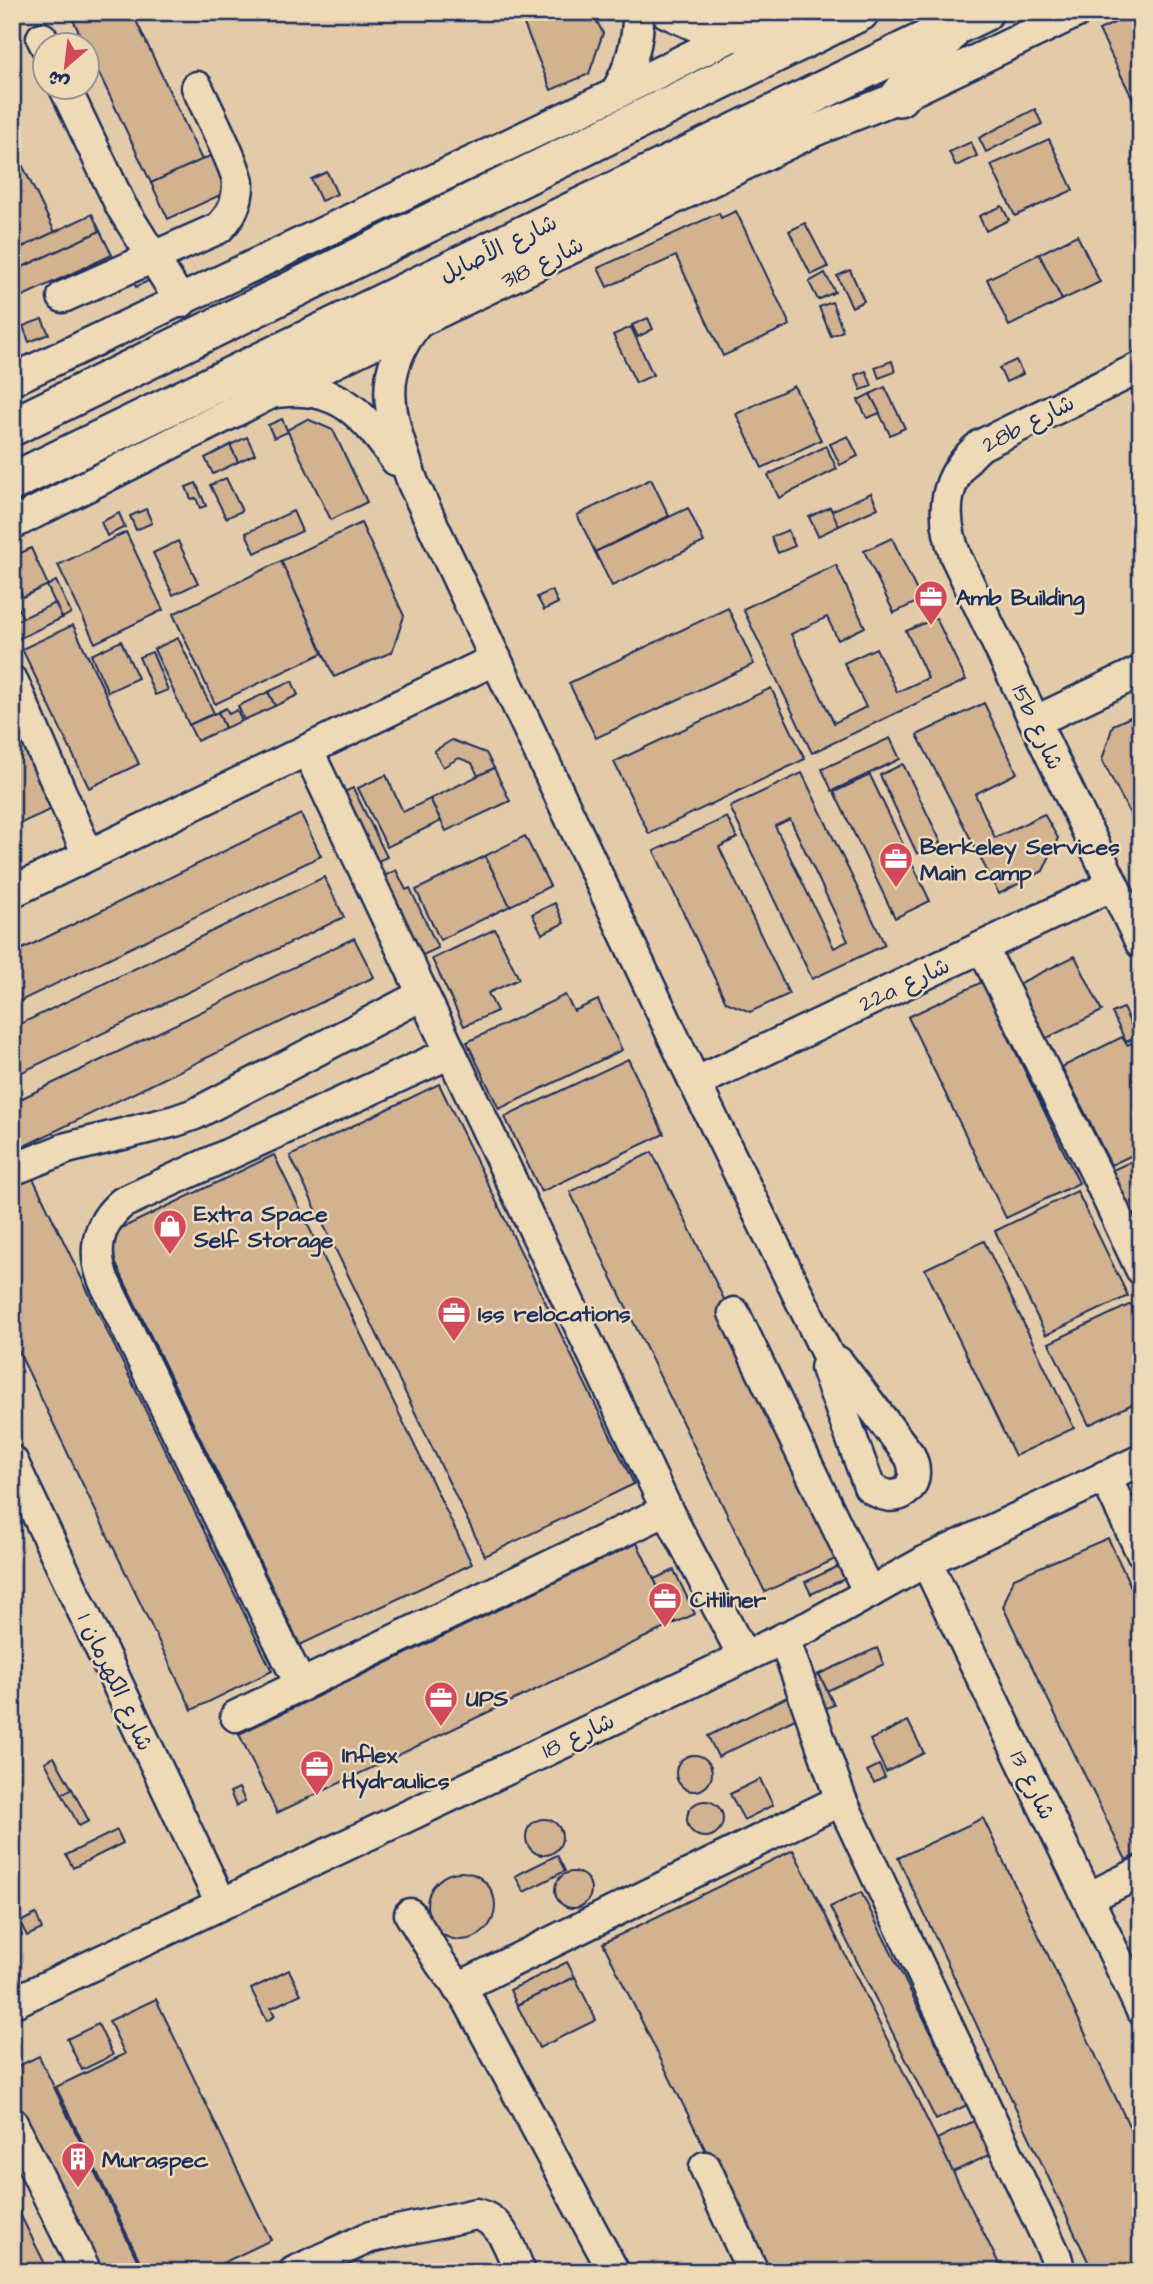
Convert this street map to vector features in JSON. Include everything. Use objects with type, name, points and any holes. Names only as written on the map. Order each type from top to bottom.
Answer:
[{"type":"main road","points":[[12,427],[860,12]]},
{"type":"main road","points":[[899,97],[970,19]]},
{"type":"main road","name":"شارع الأصايل","points":[[12,482],[970,19]]},
{"type":"main road","points":[[740,33],[816,34]]},
{"type":"street","points":[[615,94],[631,64],[638,12]]},
{"type":"street","points":[[666,12],[699,27],[740,33]]},
{"type":"street","points":[[12,380],[181,302],[780,12]]},
{"type":"street","name":"شارع 318","points":[[12,524],[271,393],[816,130],[899,97],[1077,12]]},
{"type":"street","points":[[63,297],[219,228],[231,216],[238,180],[197,87]]},
{"type":"street","points":[[72,102],[121,206],[181,302]]},
{"type":"street","points":[[419,321],[400,349],[390,382],[391,417],[413,483],[695,1083],[829,1358]]},
{"type":"street","name":"28b شارع","points":[[946,508],[955,475],[981,445],[1141,367]]},
{"type":"street","points":[[271,393],[292,390],[314,392],[335,398],[354,409],[370,423],[413,483]]},
{"type":"street","name":"15b شارع","points":[[946,508],[950,541],[956,557],[1141,943]]},
{"type":"street","points":[[12,892],[496,659]]},
{"type":"street","points":[[1036,721],[1141,671]]},
{"type":"street","points":[[13,682],[88,855]]},
{"type":"street","points":[[308,751],[667,1510],[744,1657]]},
{"type":"street","name":"22a شارع","points":[[695,1083],[1113,885]]},
{"type":"street","points":[[982,947],[1094,1169],[1141,1269]]},
{"type":"street","points":[[12,1170],[67,1149],[195,1114],[422,995]]},
{"type":"street","points":[[302,1686],[104,1281],[97,1257],[100,1233],[112,1211],[122,1203],[450,1053]]},
{"type":"street","points":[[734,1313],[869,1592]]},
{"type":"street","name":"شارع 18","points":[[12,2003],[784,1638],[835,1613],[926,1561],[1141,1460]]},
{"type":"street","name":"شارع الكهرمان 1","points":[[12,1461],[221,1903]]},
{"type":"street","points":[[1105,1476],[1141,1551]]},
{"type":"street","points":[[236,1716],[667,1510]]},
{"type":"street","name":"شارع 13","points":[[926,1561],[1141,2009]]},
{"type":"street","points":[[784,1638],[841,1800],[1056,2257],[1060,2272]]},
{"type":"street","points":[[458,1988],[841,1800]]},
{"type":"street","points":[[1088,1898],[1141,1872]]},
{"type":"street","points":[[410,1914],[468,2000],[614,2272]]},
{"type":"street","points":[[12,2123],[86,2272]]},
{"type":"street","points":[[705,2167],[753,2272]]},
{"type":"street","points":[[294,2272],[370,2237],[476,2214],[485,2216],[499,2226],[520,2272]]},
{"type":"shaded area","points":[[12,12],[1141,12],[1141,2272],[12,2272]]},
{"type":"building","points":[[77,12],[132,12],[202,160],[151,183],[102,80],[102,32],[79,32],[71,15]]},
{"type":"building","points":[[519,12],[592,12],[603,33],[589,74],[551,90]]},
{"type":"building","points":[[1141,12],[1141,116],[1099,30]]},
{"type":"building","points":[[1035,109],[1042,124],[986,152],[979,138]]},
{"type":"building","points":[[1049,139],[1073,190],[1015,216],[991,165]]},
{"type":"building","points":[[971,142],[977,156],[956,166],[949,152]]},
{"type":"building","points":[[12,144],[55,232],[12,252]]},
{"type":"building","points":[[212,155],[229,191],[168,219],[151,183]]},
{"type":"building","points":[[327,172],[337,194],[321,201],[311,179]]},
{"type":"building","points":[[1002,206],[1009,220],[986,231],[979,216]]},
{"type":"building","points":[[736,211],[790,325],[723,356],[676,256],[607,287],[598,268],[719,213],[721,218]]},
{"type":"building","points":[[92,214],[100,231],[12,272],[12,252]]},
{"type":"building","points":[[805,223],[828,267],[811,275],[789,231]]},
{"type":"building","points":[[100,231],[112,255],[12,301],[12,272]]},
{"type":"building","points":[[1077,235],[1100,282],[1062,300],[1039,254]]},
{"type":"building","points":[[1039,254],[1062,300],[1009,326],[987,279]]},
{"type":"building","points":[[144,264],[152,279],[136,287],[128,272]]},
{"type":"building","points":[[850,270],[864,301],[852,307],[837,276]]},
{"type":"building","points":[[825,273],[835,292],[818,300],[809,282]]},
{"type":"building","points":[[832,302],[843,331],[831,336],[819,307]]},
{"type":"building","points":[[648,318],[653,329],[638,337],[632,325]]},
{"type":"building","points":[[42,319],[49,334],[29,342],[23,326]]},
{"type":"building","points":[[631,327],[653,375],[636,383],[613,335]]},
{"type":"building","points":[[1016,360],[1023,374],[1006,382],[999,368]]},
{"type":"building","points":[[892,361],[895,372],[879,378],[875,367]]},
{"type":"building","points":[[866,371],[872,386],[861,390],[855,375]]},
{"type":"building","points":[[794,386],[821,440],[762,468],[736,414]]},
{"type":"building","points":[[885,387],[905,428],[890,435],[870,394]]},
{"type":"building","points":[[870,394],[880,413],[867,418],[858,400]]},
{"type":"building","points":[[282,419],[288,432],[274,438],[268,425]]},
{"type":"building","points":[[307,419],[333,430],[367,502],[331,520],[287,430]]},
{"type":"building","points":[[848,436],[858,456],[840,465],[830,444]]},
{"type":"building","points":[[247,437],[255,454],[238,462],[230,445]]},
{"type":"building","points":[[230,445],[238,462],[213,474],[205,458]]},
{"type":"building","points":[[826,446],[837,469],[779,498],[768,475]]},
{"type":"building","points":[[226,478],[242,511],[226,518],[210,485]]},
{"type":"building","points":[[651,479],[669,516],[595,552],[577,515]]},
{"type":"building","points":[[196,483],[206,506],[200,508],[196,498],[191,499],[186,487]]},
{"type":"building","points":[[871,493],[878,508],[839,526],[831,511]]},
{"type":"building","points":[[830,507],[839,526],[818,536],[809,517]]},
{"type":"building","points":[[688,508],[704,542],[612,586],[595,552]]},
{"type":"building","points":[[146,509],[152,523],[136,530],[130,516]]},
{"type":"building","points":[[293,511],[302,531],[255,553],[246,533]]},
{"type":"building","points":[[119,513],[125,527],[107,536],[101,522]]},
{"type":"building","points":[[361,523],[404,616],[392,652],[334,677],[281,561]]},
{"type":"building","points":[[788,530],[795,546],[778,553],[771,537]]},
{"type":"building","points":[[126,532],[163,610],[95,643],[58,565]]},
{"type":"building","points":[[892,538],[921,600],[894,613],[864,551]]},
{"type":"building","points":[[178,541],[198,583],[173,595],[153,553]]},
{"type":"building","points":[[31,548],[48,585],[23,597],[12,576],[12,557]]},
{"type":"building","points":[[281,561],[323,653],[215,704],[173,614]]},
{"type":"building","points":[[836,565],[865,627],[838,640],[827,617],[791,634],[834,723],[866,707],[844,663],[876,648],[897,692],[928,678],[906,631],[936,618],[966,680],[812,753],[743,609]]},
{"type":"building","points":[[56,581],[71,613],[62,618],[47,586]]},
{"type":"building","points":[[552,590],[558,603],[544,610],[537,597]]},
{"type":"building","points":[[12,595],[23,618],[12,623]]},
{"type":"building","points":[[55,603],[62,618],[12,642],[12,623]]},
{"type":"building","points":[[728,608],[754,664],[596,738],[569,683]]},
{"type":"building","points":[[73,625],[139,764],[89,788],[22,649]]},
{"type":"building","points":[[178,638],[214,713],[189,725],[154,649]]},
{"type":"building","points":[[121,641],[138,678],[108,692],[91,655]]},
{"type":"building","points":[[152,652],[168,690],[155,695],[139,657]]},
{"type":"building","points":[[292,681],[298,695],[275,706],[268,692]]},
{"type":"building","points":[[771,688],[805,759],[649,834],[614,762]]},
{"type":"building","points":[[268,692],[275,706],[244,720],[238,706]]},
{"type":"building","points":[[984,703],[1017,773],[975,794],[995,838],[1044,814],[1058,838],[1043,871],[999,894],[917,735]]},
{"type":"building","points":[[226,708],[229,714],[237,710],[242,721],[225,728],[218,712]]},
{"type":"building","points":[[218,712],[225,728],[197,741],[189,725]]},
{"type":"building","points":[[1141,712],[1141,835],[1102,760],[1113,725]]},
{"type":"building","points":[[12,720],[54,808],[15,826],[12,819]]},
{"type":"building","points":[[890,738],[900,759],[832,791],[822,769]]},
{"type":"building","points":[[452,740],[486,753],[494,768],[478,776],[472,763],[459,758],[443,767],[434,751]]},
{"type":"building","points":[[903,764],[941,842],[917,854],[880,775]]},
{"type":"building","points":[[494,768],[510,801],[446,831],[430,799]]},
{"type":"building","points":[[802,773],[885,945],[812,979],[730,807]],"holes":[[[790,819],[848,941],[834,948],[775,826]]]},
{"type":"building","points":[[386,775],[403,812],[430,799],[441,821],[387,847],[358,788]]},
{"type":"building","points":[[870,775],[930,901],[895,918],[834,792]]},
{"type":"building","points":[[353,788],[387,857],[376,862],[342,793]]},
{"type":"building","points":[[301,814],[321,856],[12,1005],[12,954]]},
{"type":"building","points":[[727,817],[737,838],[719,847],[789,994],[750,1012],[726,1002],[654,851]]},
{"type":"building","points":[[525,836],[550,886],[510,906],[485,856]]},
{"type":"building","points":[[485,856],[510,906],[440,940],[416,890]]},
{"type":"building","points":[[396,870],[406,890],[410,888],[438,948],[421,956],[384,876]]},
{"type":"building","points":[[324,877],[344,917],[12,1077],[12,1028]]},
{"type":"building","points":[[555,903],[564,923],[542,934],[532,914]]},
{"type":"building","points":[[495,929],[519,979],[488,993],[497,1011],[464,1026],[432,959]]},
{"type":"building","points":[[354,938],[374,977],[12,1152],[12,1103]]},
{"type":"building","points":[[1075,956],[1102,1011],[1043,1040],[1016,985]]},
{"type":"building","points":[[982,982],[1079,1183],[1006,1218],[908,1017]]},
{"type":"building","points":[[565,995],[574,1011],[598,1000],[622,1050],[499,1109],[467,1042]]},
{"type":"building","points":[[1123,1008],[1137,1037],[1126,1042],[1112,1013]]},
{"type":"building","points":[[1122,1037],[1127,1045],[1141,1039],[1141,1151],[1111,1165],[1062,1067]]},
{"type":"building","points":[[628,1059],[664,1134],[541,1192],[505,1117]]},
{"type":"building","points":[[439,1084],[634,1484],[485,1556],[290,1156]]},
{"type":"building","points":[[652,1152],[848,1553],[765,1592],[570,1192]]},
{"type":"building","points":[[274,1155],[472,1564],[300,1645],[103,1237]]},
{"type":"building","points":[[1141,1157],[1141,1248],[1106,1173]]},
{"type":"building","points":[[30,1172],[272,1671],[192,1710],[12,1338],[12,1180]]},
{"type":"building","points":[[1077,1191],[1128,1296],[1046,1335],[995,1231]]},
{"type":"building","points":[[984,1241],[1074,1428],[1015,1456],[925,1269]]},
{"type":"building","points":[[1131,1304],[1141,1324],[1141,1400],[1089,1425],[1049,1343]]},
{"type":"building","points":[[1108,1538],[1141,1608],[1141,1853],[1126,1860],[1003,1607],[1014,1578]]},
{"type":"building","points":[[637,1543],[675,1623],[277,1813],[239,1734]]},
{"type":"building","points":[[843,1564],[849,1577],[811,1594],[805,1582]]},
{"type":"building","points":[[674,1570],[695,1614],[675,1623],[654,1579]]},
{"type":"building","points":[[877,1648],[884,1664],[827,1691],[819,1674]]},
{"type":"building","points":[[819,1674],[834,1705],[819,1711],[805,1681]]},
{"type":"building","points":[[787,1697],[797,1718],[718,1757],[708,1736]]},
{"type":"building","points":[[908,1721],[924,1753],[886,1772],[870,1740]]},
{"type":"building","points":[[694,1755],[707,1760],[712,1773],[707,1786],[694,1791],[681,1786],[676,1773],[681,1760]]},
{"type":"building","points":[[54,1757],[72,1789],[62,1794],[45,1762]]},
{"type":"building","points":[[879,1765],[885,1777],[874,1783],[867,1771]]},
{"type":"building","points":[[760,1779],[773,1805],[744,1820],[730,1794]]},
{"type":"building","points":[[12,1785],[19,1798],[12,1802]]},
{"type":"building","points":[[239,1788],[245,1801],[236,1806],[230,1792]]},
{"type":"building","points":[[72,1789],[89,1821],[79,1826],[62,1794]]},
{"type":"building","points":[[705,1801],[718,1806],[723,1819],[718,1832],[705,1837],[692,1832],[687,1819],[692,1806]]},
{"type":"building","points":[[983,1818],[1141,2151],[1141,2272],[1093,2272],[898,1858]]},
{"type":"building","points":[[544,1819],[557,1824],[562,1837],[557,1850],[544,1855],[531,1850],[526,1837],[531,1824]]},
{"type":"building","points":[[117,1830],[123,1843],[73,1868],[66,1855]]},
{"type":"building","points":[[793,1850],[1003,2272],[766,2272],[603,1943]]},
{"type":"building","points":[[557,1855],[565,1871],[524,1892],[515,1876]]},
{"type":"building","points":[[461,1872],[474,1874],[485,1882],[493,1893],[493,1919],[485,1930],[474,1938],[461,1940],[448,1938],[437,1930],[429,1919],[427,1906],[429,1893],[437,1882],[448,1874]]},
{"type":"building","points":[[573,1872],[586,1877],[591,1890],[586,1903],[573,1908],[560,1903],[555,1890],[560,1877]]},
{"type":"building","points":[[861,1892],[967,2105],[936,2120],[830,1907]]},
{"type":"building","points":[[12,1914],[22,1935],[12,1940]]},
{"type":"building","points":[[36,1914],[42,1929],[27,1936],[20,1922]]},
{"type":"building","points":[[567,1962],[575,1977],[517,2005],[510,1990]]},
{"type":"building","points":[[289,1970],[301,1994],[271,2008],[275,2016],[267,2021],[251,1989]]},
{"type":"building","points":[[575,1977],[596,2020],[539,2048],[517,2005]]},
{"type":"building","points":[[156,1999],[271,2240],[204,2272],[145,2272],[56,2087],[125,2054],[109,2021]]},
{"type":"building","points":[[98,2024],[113,2055],[82,2070],[67,2039]]},
{"type":"building","name":"Muraspec","points":[[39,2056],[143,2272],[92,2272],[12,2105],[12,2069]]},
{"type":"building","points":[[982,2117],[998,2151],[953,2172],[937,2139]]},
{"type":"building","points":[[12,2198],[49,2272],[12,2272]]},
{"type":"place","name":"Amb Building","points":[[931,627]]},
{"type":"place","name":"Berkeley Services Main camp","points":[[896,889]]},
{"type":"place","name":"Extra Space Self Storage","points":[[170,1256]]},
{"type":"place","name":"Iss relocations","points":[[454,1343]]},
{"type":"place","name":"Citiliner","points":[[665,1629]]},
{"type":"place","name":"UPS","points":[[441,1728]]},
{"type":"place","name":"Inflex Hydraulics","points":[[317,1797]]},
{"type":"place","name":"Muraspec","points":[[78,2189]]}]
